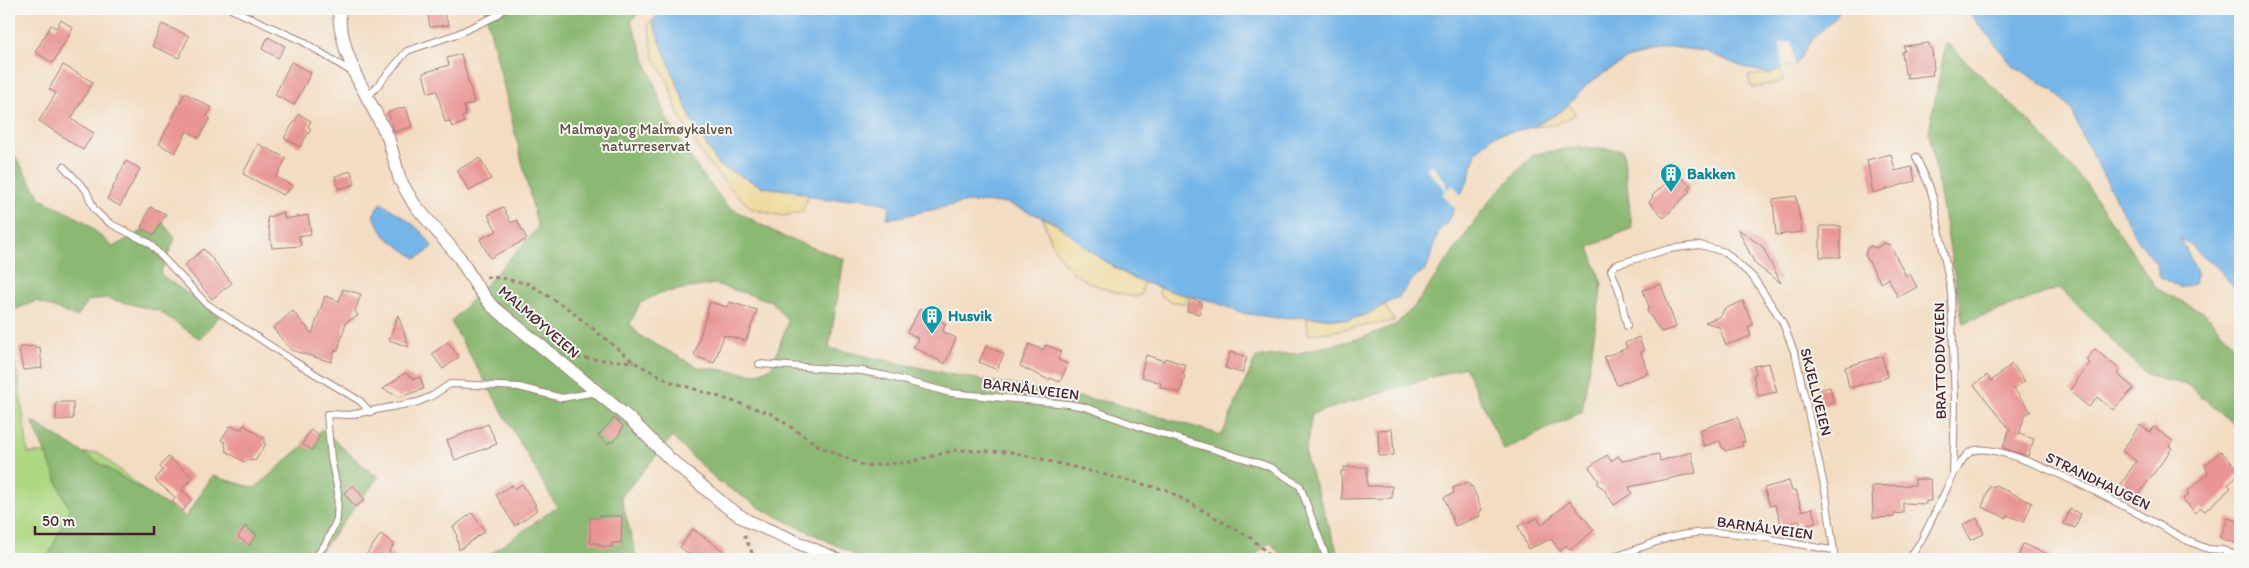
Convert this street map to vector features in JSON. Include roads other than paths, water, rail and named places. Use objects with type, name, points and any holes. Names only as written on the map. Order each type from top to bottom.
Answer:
[{"type":"street","name":"MALMØYVEIEN","points":[[339,9],[340,25],[346,50],[355,74],[388,137],[397,174],[420,211],[459,257],[470,276],[492,305],[630,419],[669,458],[732,511],[748,521],[836,559]]},
{"type":"lane","points":[[231,9],[302,41],[355,74]]},
{"type":"lane","points":[[368,97],[407,51],[457,34],[496,16],[504,9]]},
{"type":"lane","name":"BRATTODDVEIEN","points":[[1909,559],[1921,541],[1953,476],[1955,404],[1951,292],[1934,202],[1929,185],[1916,157]]},
{"type":"lane","points":[[64,167],[86,190],[94,209],[102,217],[111,224],[149,243],[207,304],[292,360],[360,400],[370,412]]},
{"type":"lane","name":"SKJELLVEIEN","points":[[1627,326],[1611,270],[1615,264],[1669,249],[1700,245],[1725,252],[1753,276],[1782,321],[1796,357],[1821,470],[1835,559]]},
{"type":"lane","name":"BARNÅLVEIEN","points":[[760,364],[862,371],[951,393],[1068,404],[1086,408],[1146,429],[1267,466],[1300,486],[1327,559]]},
{"type":"lane","points":[[314,559],[326,543],[338,519],[338,492],[331,459],[327,414],[342,415],[370,412],[418,402],[432,396],[450,384],[519,386],[562,398],[596,392]]},
{"type":"lane","name":"STRANDHAUGEN","points":[[1953,476],[1965,456],[1972,450],[1982,449],[2006,454],[2063,477],[2188,541],[2208,549],[2223,550],[2240,557]]},
{"type":"lane","name":"BARNÅLVEIEN","points":[[1607,559],[1660,540],[1688,534],[1726,532],[1834,550]]},
{"type":"water","points":[[665,9],[1840,9],[1835,18],[1812,39],[1795,66],[1782,67],[1770,74],[1743,67],[1704,51],[1670,47],[1626,59],[1589,83],[1562,111],[1533,127],[1495,135],[1476,152],[1469,178],[1447,223],[1438,232],[1427,268],[1413,279],[1400,296],[1368,314],[1348,320],[1323,317],[1278,318],[1241,313],[1212,301],[1176,293],[1134,279],[1093,253],[1056,223],[1007,203],[967,202],[887,218],[890,205],[863,198],[827,200],[794,191],[763,187],[718,165],[692,121],[652,21]]},
{"type":"water","points":[[1966,9],[2240,9],[2240,295],[2217,267],[2180,237],[2197,272],[2194,284],[2180,288],[2160,277],[2156,263],[2137,239],[2080,131],[2072,110],[2053,90],[2013,66]]},
{"type":"water","points":[[380,203],[417,228],[432,247],[417,258],[385,236],[373,216]]},
{"type":"place","name":"Bakken","points":[[1671,193]]},
{"type":"place","name":"Husvik","points":[[932,335]]},
{"type":"park label","name":"Malmøya og Malmøykalven naturreservat","points":[[646,138]]}]
